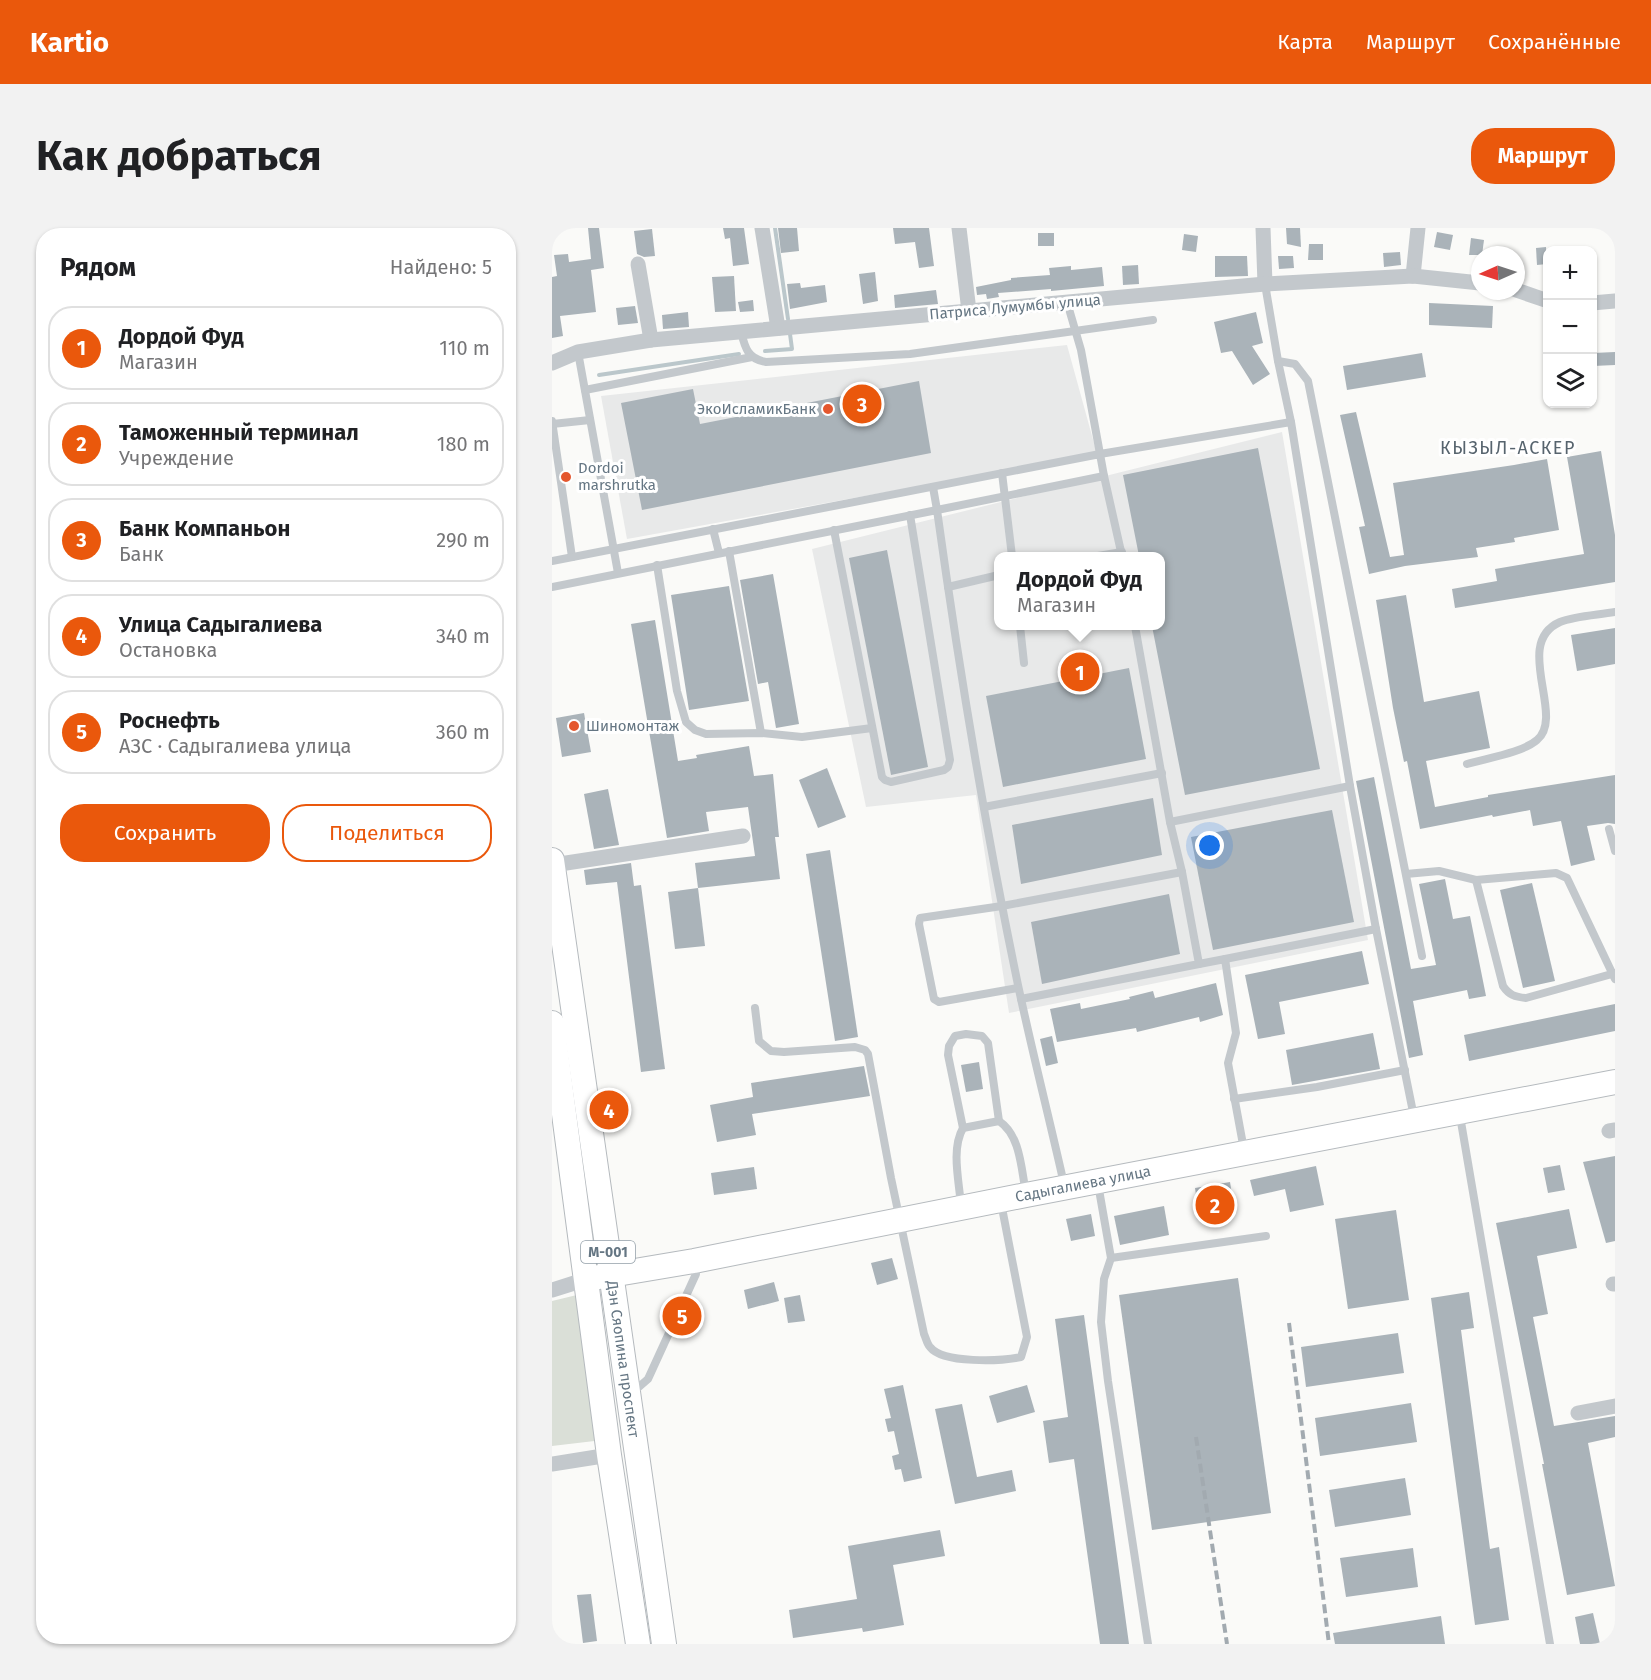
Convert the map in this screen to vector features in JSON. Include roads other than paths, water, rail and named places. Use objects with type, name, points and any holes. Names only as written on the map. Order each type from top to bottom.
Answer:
[{"type":"main road","name":"Дэн Сяопина проспект","points":[[552,860],[664,1644]]},
{"type":"main road","name":"Дэн Сяопина проспект","points":[[552,1023],[609,1455],[638,1644]]},
{"type":"main road","name":"Садыгалиева улица","points":[[587,1279],[694,1262],[1097,1181],[1245,1155],[1615,1082]]},
{"type":"street","points":[[762,228],[778,328]]},
{"type":"street","points":[[959,228],[969,311]]},
{"type":"street","points":[[1263,228],[1265,284]]},
{"type":"street","points":[[1413,276],[1418,228]]},
{"type":"street","points":[[638,264],[651,340]]},
{"type":"street","name":"Патриса Лумумбы улица","points":[[552,363],[578,352],[651,340],[1265,284],[1413,276],[1471,282]]},
{"type":"street","points":[[1525,293],[1545,300]]},
{"type":"street","points":[[1597,303],[1615,301]]},
{"type":"street","points":[[553,865],[743,836]]},
{"type":"street","name":"Садыгалиева улица","points":[[552,1290],[587,1279]]},
{"type":"street","points":[[1578,1413],[1615,1406]]},
{"type":"street","points":[[552,1464],[609,1455]]},
{"type":"lane","points":[[1265,284],[1291,422],[1350,786],[1415,1121]]},
{"type":"lane","points":[[1067,302],[1081,350],[1104,476],[1122,552]]},
{"type":"lane","points":[[741,332],[745,349],[752,357],[766,362],[910,354],[1153,320]]},
{"type":"lane","points":[[578,352],[618,573]]},
{"type":"lane","points":[[585,390],[752,357]]},
{"type":"lane","points":[[1278,361],[1295,364],[1308,381],[1422,956]]},
{"type":"lane","points":[[572,557],[552,423],[590,420]]},
{"type":"lane","points":[[552,561],[1100,454],[1291,422]]},
{"type":"lane","points":[[1002,473],[1012,552]]},
{"type":"lane","points":[[552,587],[1104,476]]},
{"type":"lane","points":[[933,487],[1002,906],[1018,988],[1065,1188]]},
{"type":"lane","points":[[834,530],[882,777],[891,782],[944,770],[948,767],[950,760],[910,515]]},
{"type":"lane","points":[[713,529],[718,553]]},
{"type":"lane","points":[[729,551],[761,733]]},
{"type":"lane","points":[[657,565],[677,691],[686,722],[695,730],[706,734],[761,733],[802,737],[873,728]]},
{"type":"lane","points":[[948,587],[994,576]]},
{"type":"lane","points":[[1467,764],[1524,747],[1538,740],[1544,731],[1546,718],[1539,653],[1542,639],[1550,629],[1561,622],[1615,612]]},
{"type":"lane","points":[[1020,630],[1024,663]]},
{"type":"lane","points":[[1136,630],[1170,822],[1199,964]]},
{"type":"lane","points":[[984,807],[1162,773]]},
{"type":"lane","points":[[1170,822],[1350,786]]},
{"type":"lane","points":[[1609,829],[1615,851]]},
{"type":"lane","points":[[1406,874],[1439,871],[1476,880],[1556,873],[1563,875],[1567,878],[1615,975],[1526,998],[1516,997],[1507,992],[1503,986],[1476,880]]},
{"type":"lane","points":[[1018,988],[939,1002],[934,999],[919,924],[920,918],[1002,906],[1182,872]]},
{"type":"lane","points":[[1021,999],[1376,929]]},
{"type":"lane","points":[[1225,959],[1236,1033],[1228,1063],[1245,1155]]},
{"type":"lane","points":[[755,1008],[759,1041],[771,1051],[855,1047],[865,1050],[868,1054],[924,1335],[930,1348],[949,1358],[1008,1359],[1021,1357],[1027,1337],[1003,1213],[998,1201]]},
{"type":"lane","points":[[961,1208],[957,1152],[958,1137],[963,1128],[948,1055],[949,1046],[956,1036],[966,1034],[982,1036],[988,1043],[999,1121],[1006,1126],[1015,1139],[1026,1195]]},
{"type":"lane","points":[[1234,1099],[1317,1087],[1405,1070]]},
{"type":"lane","points":[[1460,1112],[1550,1644]]},
{"type":"lane","points":[[963,1128],[999,1121]]},
{"type":"lane","points":[[1097,1181],[1112,1258],[1104,1280],[1101,1322],[1148,1644]]},
{"type":"lane","points":[[1112,1258],[1266,1236]]},
{"type":"lane","points":[[627,1397],[648,1379],[696,1274],[694,1262]]},
{"type":"waterway","points":[[775,228],[788,319]]},
{"type":"waterway","points":[[765,351],[792,349],[790,334]]},
{"type":"waterway","points":[[599,375],[739,354]]},
{"type":"railway","points":[[1289,1323],[1329,1644]]},
{"type":"railway","points":[[1196,1437],[1227,1644]]},
{"type":"place","name":"Банк Компаньон","points":[[862,404]]},
{"type":"place","name":"ЭкоИсламикБанк","points":[[828,409]]},
{"type":"place","name":"Dordoi marshrutka","points":[[566,477]]},
{"type":"place","name":"Дордой Фуд","points":[[1080,672]]},
{"type":"place","name":"Шиномонтаж","points":[[574,726]]},
{"type":"place","name":"Улица Садыгалиева","points":[[609,1110]]},
{"type":"place","name":"Таможенный терминал","points":[[1215,1205]]},
{"type":"place","name":"Роснефть","points":[[682,1316]]},
{"type":"district","name":"КЫЗЫЛ-АСКЕР","points":[[1508,448]]}]
